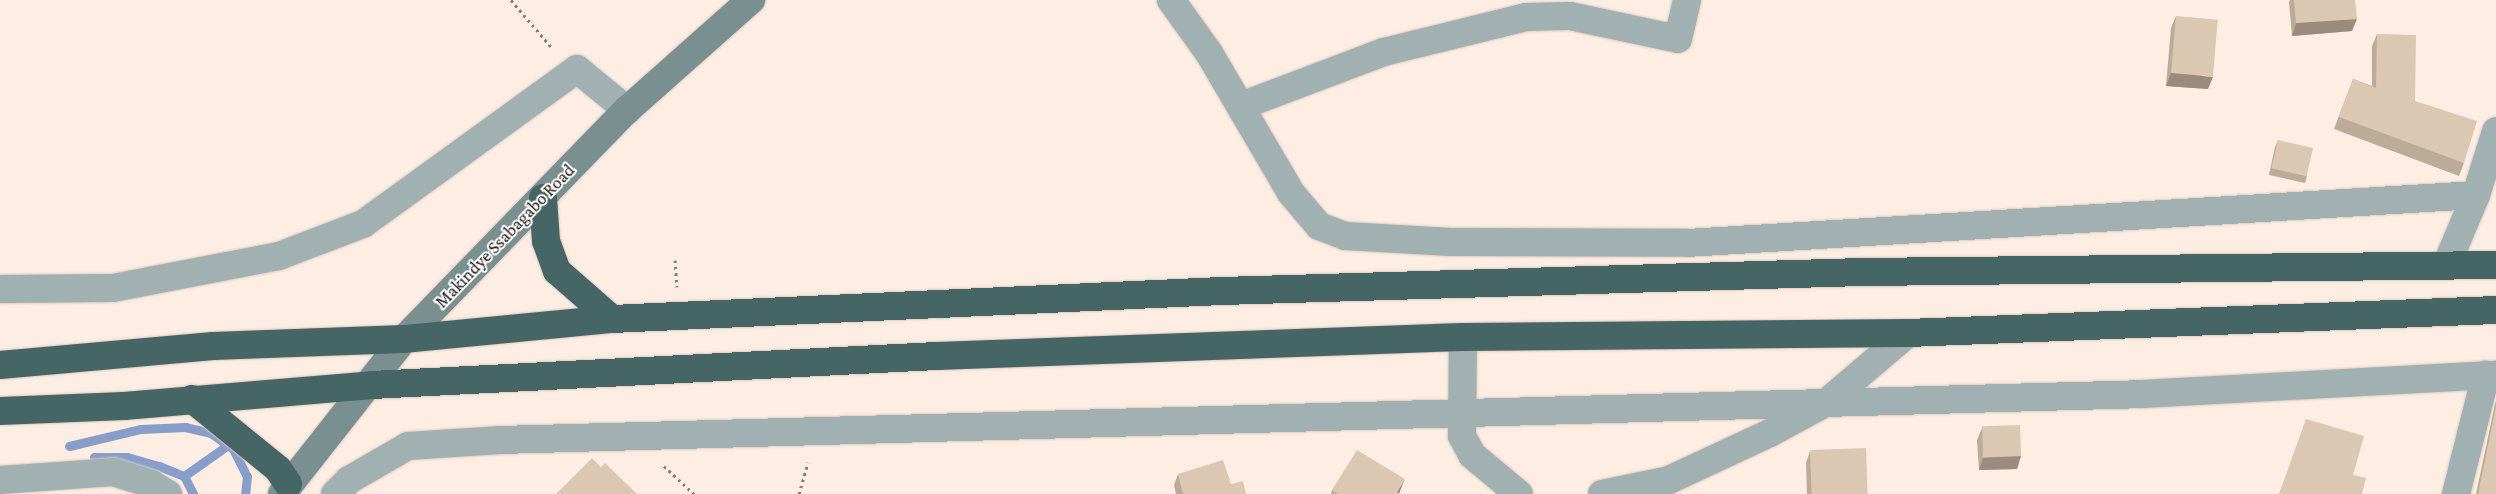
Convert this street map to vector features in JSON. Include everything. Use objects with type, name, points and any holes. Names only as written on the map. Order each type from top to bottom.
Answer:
[{"type":"highway","points":[[543,198],[546,241],[557,271],[612,319]]},
{"type":"highway","points":[[0,365],[213,346],[404,340],[612,319],[1429,284],[1863,272],[2496,265]]},
{"type":"highway","points":[[0,411],[372,385],[937,356],[1464,337],[1908,333],[2496,310]]},
{"type":"highway","points":[[192,399],[278,469],[285,489]]},
{"type":"street","name":"Makindye Ssabagabo Road","points":[[285,489],[372,385],[404,340],[626,110],[751,0]]},
{"type":"street","points":[[1172,0],[1309,216],[1319,226],[1345,236],[1451,242],[1687,243],[2476,195]]},
{"type":"street","points":[[1241,106],[1384,52],[1526,17],[1570,16],[1678,39],[1688,0]]},
{"type":"street","points":[[0,289],[113,288],[279,256],[363,224],[577,69],[626,110]]},
{"type":"street","points":[[2446,266],[2476,195],[2496,131]]},
{"type":"street","points":[[1602,494],[1668,480],[1827,402],[1908,333]]},
{"type":"street","points":[[1464,337],[1460,412],[1462,436],[1472,455],[1519,494]]},
{"type":"street","points":[[335,494],[349,480],[408,446],[1460,412],[2142,394],[2491,375],[2456,494]]},
{"type":"street","points":[[0,480],[113,472],[152,484],[168,494]]},
{"type":"path","points":[[511,0],[541,39],[577,69]]},
{"type":"building","points":[[2294,0],[2355,0],[2357,19],[2296,23]]},
{"type":"building","points":[[2176,16],[2218,20],[2213,76],[2171,73]]},
{"type":"building","points":[[2377,34],[2416,35],[2415,101],[2477,121],[2464,163],[2339,117],[2353,79],[2376,88]]},
{"type":"building","points":[[2278,140],[2313,148],[2307,176],[2271,168]]},
{"type":"building","points":[[2496,407],[2496,494],[2478,494]]},
{"type":"building","points":[[2306,419],[2364,436],[2353,475],[2366,478],[2362,494],[2279,494]]},
{"type":"building","points":[[2020,425],[2021,456],[1983,457],[1982,426]]},
{"type":"building","points":[[1866,448],[1868,494],[1812,494],[1810,450]]},
{"type":"building","points":[[1357,450],[1405,479],[1397,492],[1401,494],[1338,494],[1332,490]]},
{"type":"building","points":[[592,458],[601,467],[605,463],[637,494],[556,494]]},
{"type":"building","points":[[1223,460],[1231,484],[1243,481],[1246,494],[1183,494],[1178,474]]},
{"type":"waterway","points":[[69,446],[141,429],[185,427],[211,433],[233,449],[247,476],[245,494]]},
{"type":"waterway","points":[[184,476],[228,445]]},
{"type":"waterway","points":[[94,457],[127,457],[159,466],[184,476],[193,494]]}]
